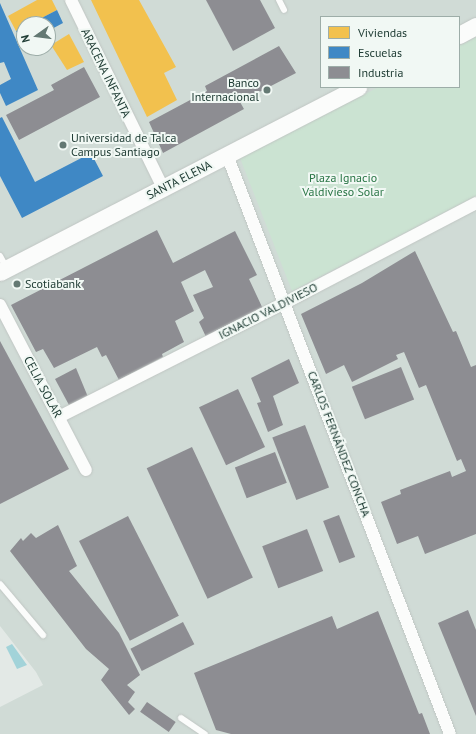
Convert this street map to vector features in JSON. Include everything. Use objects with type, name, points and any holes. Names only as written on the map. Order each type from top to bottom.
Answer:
[{"type":"main road","points":[[460,34],[476,26]]},
{"type":"main road","name":"SANTA ELENA","points":[[2,266],[163,188],[356,88]]},
{"type":"street","name":"ARACENA INFANTA","points":[[71,0],[163,188]]},
{"type":"street","name":"CARLOS FERNÁNDEZ CONCHA","points":[[227,155],[450,734]]},
{"type":"street","name":"IGNACIO VALDIVIESO","points":[[59,417],[285,303],[476,202]]},
{"type":"street","name":"CELIA SOLAR","points":[[0,305],[86,470]]},
{"type":"lane","points":[[279,0],[284,10]]},
{"type":"lane","points":[[0,584],[43,635]]},
{"type":"lane","points":[[181,718],[205,734]]},
{"type":"shaded area","points":[[0,0],[476,0],[476,734],[0,734],[0,707],[43,685],[36,672],[0,626]]},
{"type":"green space","name":"Plaza Ignacio Valdivieso Solar","points":[[476,37],[476,196],[292,291],[240,158],[377,88],[460,88],[460,45]]},
{"type":"water","points":[[12,644],[27,665],[17,669],[6,647]]},
{"type":"building: Viviendas","points":[[37,0],[52,0],[57,10],[45,16],[16,16],[16,31],[8,16]]},
{"type":"building: Viviendas","points":[[91,0],[139,0],[176,67],[164,73],[177,100],[147,117]]},
{"type":"building: Viviendas","points":[[69,34],[84,62],[67,70],[56,53],[56,42]]},
{"type":"building: Escuelas","points":[[0,3],[16,40],[16,56],[23,56],[38,90],[6,106],[0,93],[0,85],[11,79],[4,62],[0,63]]},
{"type":"building: Escuelas","points":[[57,10],[63,23],[56,27],[56,16],[45,16]]},
{"type":"building: Escuelas","points":[[2,117],[35,182],[91,153],[103,176],[22,218],[0,176],[0,118]]},
{"type":"building: Industria","points":[[206,0],[260,0],[275,28],[233,51]]},
{"type":"building: Industria","points":[[279,46],[296,73],[240,102],[244,109],[163,153],[149,122],[207,91],[205,86]]},
{"type":"building: Industria","points":[[84,67],[100,97],[19,140],[6,115],[54,90],[51,85]]},
{"type":"building: Industria","points":[[157,230],[173,263],[235,231],[257,275],[249,279],[263,309],[207,339],[199,322],[204,318],[193,295],[213,287],[205,270],[181,282],[194,311],[175,321],[184,342],[162,354],[163,357],[119,380],[106,355],[102,357],[97,347],[54,368],[43,349],[36,352],[11,305]]},
{"type":"building: Industria","points":[[415,251],[453,332],[456,331],[471,367],[476,365],[476,534],[425,554],[418,536],[397,544],[381,502],[401,494],[400,490],[450,471],[452,477],[466,471],[461,459],[457,461],[426,385],[419,388],[404,352],[396,355],[398,359],[352,382],[344,365],[326,374],[301,314],[362,283]]},
{"type":"building: Industria","points":[[0,341],[69,469],[0,504]]},
{"type":"building: Industria","points":[[289,359],[299,383],[273,396],[283,425],[268,432],[257,403],[261,402],[251,378]]},
{"type":"building: Industria","points":[[401,367],[414,399],[365,419],[352,387]]},
{"type":"building: Industria","points":[[76,368],[88,397],[69,405],[55,379]]},
{"type":"building: Industria","points":[[238,389],[265,447],[226,465],[199,407]]},
{"type":"building: Industria","points":[[305,425],[329,488],[296,500],[272,438]]},
{"type":"building: Industria","points":[[192,447],[253,578],[208,599],[147,468]]},
{"type":"building: Industria","points":[[275,452],[287,483],[247,498],[235,467]]},
{"type":"building: Industria","points":[[339,515],[355,557],[339,563],[323,521]]},
{"type":"building: Industria","points":[[128,516],[179,616],[130,641],[79,541]]},
{"type":"building: Industria","points":[[58,525],[77,566],[69,571],[119,633],[140,675],[127,685],[135,692],[128,702],[135,709],[129,715],[101,680],[109,669],[86,649],[10,551],[21,538],[23,541],[31,533],[36,538]]},
{"type":"building: Industria","points":[[307,529],[323,571],[278,588],[262,546]]},
{"type":"building: Industria","points":[[468,610],[476,630],[476,716],[438,623]]},
{"type":"building: Industria","points":[[378,611],[419,714],[422,713],[430,734],[231,734],[216,730],[194,673],[332,616],[337,629]]},
{"type":"building: Industria","points":[[183,622],[194,644],[142,671],[130,649]]},
{"type":"building: Industria","points":[[147,702],[176,722],[169,732],[140,712]]},
{"type":"place","name":"Banco Internacional","points":[[267,90]]},
{"type":"place","name":"Universidad de Talca Campus Santiago","points":[[63,145]]},
{"type":"place","name":"Scotiabank","points":[[17,284]]}]
